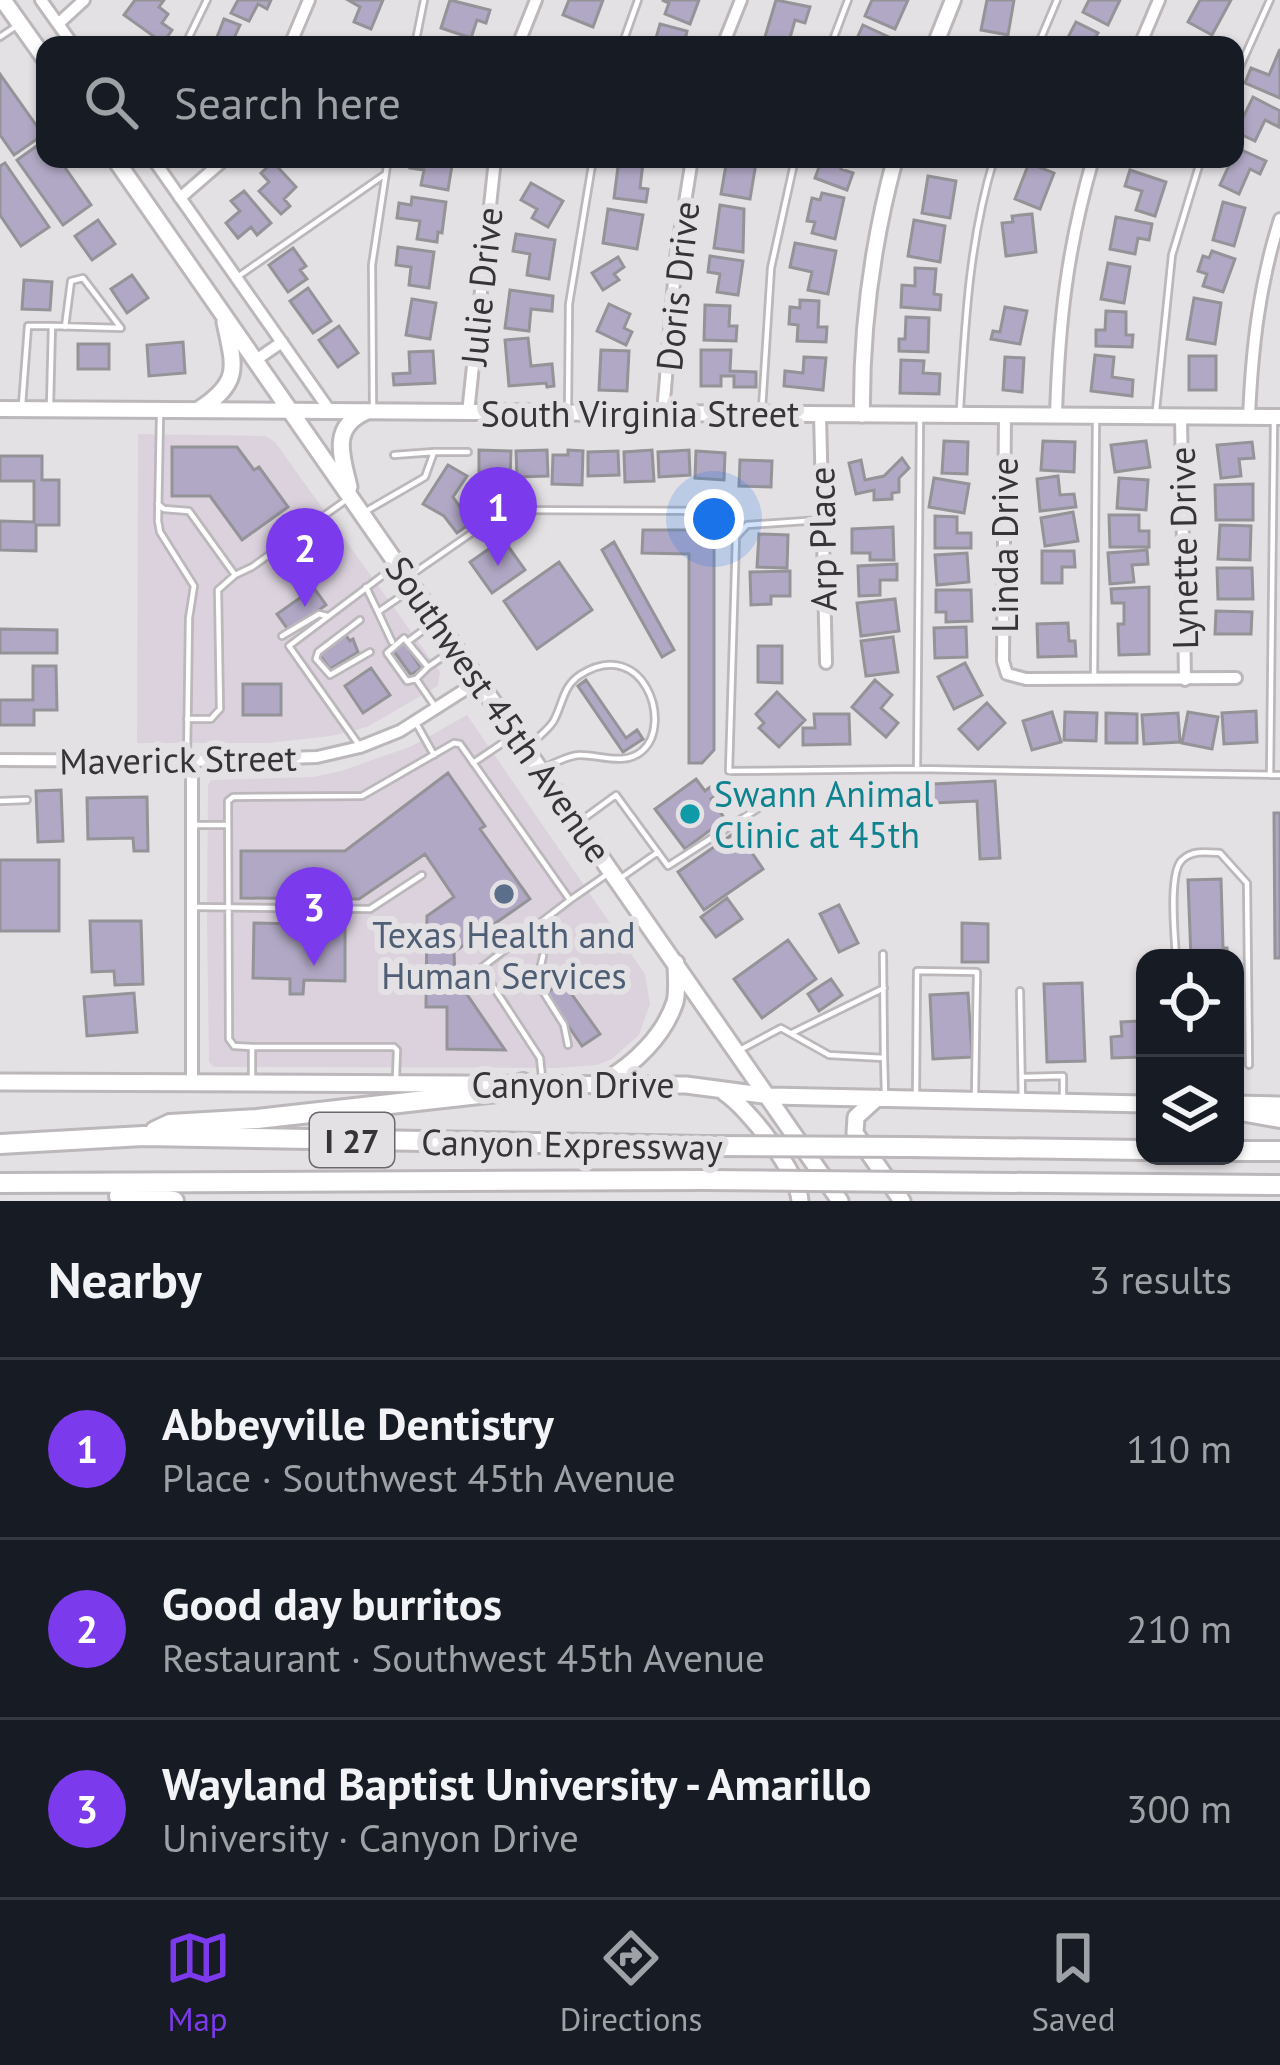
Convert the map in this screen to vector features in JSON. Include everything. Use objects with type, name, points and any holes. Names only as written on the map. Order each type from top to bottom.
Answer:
[{"type":"highway","points":[[143,1136],[170,1124],[428,1100],[532,1083]]},
{"type":"highway","points":[[1244,1109],[1280,1118]]},
{"type":"highway","name":"Canyon Expressway","points":[[0,1144],[143,1136],[1136,1150]]},
{"type":"highway","points":[[1244,1151],[1280,1151]]},
{"type":"highway","name":"Canyon Expressway","points":[[0,1183],[179,1185],[513,1178],[705,1180],[906,1191],[1280,1185]]},
{"type":"highway","points":[[0,1192],[174,1201]]},
{"type":"main road","points":[[3,0],[36,46]]},
{"type":"main road","name":"Southwest 45th Avenue","points":[[121,168],[840,1201]]},
{"type":"main road","points":[[200,410],[231,381],[234,367],[223,313]]},
{"type":"main road","points":[[351,496],[340,438],[346,425],[369,412]]},
{"type":"main road","points":[[602,1083],[633,1064],[660,1030],[676,1000],[676,963]]},
{"type":"main road","name":"Canyon Drive","points":[[0,1082],[602,1083],[717,1088],[770,1096],[1136,1104]]},
{"type":"main road","points":[[717,1088],[750,1116],[797,1185],[800,1201]]},
{"type":"main road","points":[[881,1098],[856,1117],[855,1132],[906,1191]]},
{"type":"main road","points":[[1244,1107],[1280,1105]]},
{"type":"street","points":[[41,0],[67,36]]},
{"type":"street","points":[[58,23],[84,0]]},
{"type":"street","points":[[294,36],[309,0]]},
{"type":"street","points":[[522,36],[536,0]]},
{"type":"street","points":[[727,36],[741,0]]},
{"type":"street","points":[[939,36],[953,0]]},
{"type":"street","points":[[1144,36],[1159,0]]},
{"type":"street","points":[[159,168],[330,411]]},
{"type":"street","points":[[180,198],[215,168]]},
{"type":"street","name":"Julie Drive","points":[[468,413],[494,168]]},
{"type":"street","name":"Doris Drive","points":[[663,413],[676,258],[691,168]]},
{"type":"street","points":[[862,415],[862,342],[877,226],[893,168]]},
{"type":"street","name":"Linda Drive","points":[[1055,414],[1059,316],[1073,230],[1091,168]]},
{"type":"street","points":[[1249,417],[1252,334],[1265,265],[1280,219]]},
{"type":"street","points":[[256,360],[282,342]]},
{"type":"street","name":"South Virginia Street","points":[[0,410],[1277,417]]},
{"type":"street","name":"Arp Place","points":[[820,414],[826,663]]},
{"type":"street","name":"Linda Drive","points":[[1005,414],[1003,661],[1007,674],[1026,679],[1094,680]]},
{"type":"street","name":"Lynette Drive","points":[[1181,416],[1185,680]]},
{"type":"street","points":[[1094,680],[1236,678]]},
{"type":"street","name":"Maverick Street","points":[[0,760],[290,760],[360,747],[416,723],[480,680]]},
{"type":"street","points":[[190,761],[192,1083]]},
{"type":"lane","points":[[189,36],[207,0]]},
{"type":"lane","points":[[417,36],[424,0]]},
{"type":"lane","points":[[625,36],[638,0]]},
{"type":"lane","points":[[834,36],[848,0]]},
{"type":"lane","points":[[1041,36],[1057,0]]},
{"type":"lane","points":[[1244,58],[1270,0]]},
{"type":"lane","points":[[0,37],[20,24]]},
{"type":"lane","points":[[369,412],[372,265],[386,168]]},
{"type":"lane","points":[[568,413],[569,304],[591,168]]},
{"type":"lane","points":[[762,414],[771,268],[793,168]]},
{"type":"lane","points":[[960,414],[967,290],[980,205],[991,168]]},
{"type":"lane","points":[[1156,416],[1172,255],[1197,168]]},
{"type":"lane","points":[[236,278],[384,175]]},
{"type":"lane","points":[[22,410],[28,326],[52,326],[65,327],[121,328],[83,278],[71,281],[65,327]]},
{"type":"lane","points":[[50,410],[52,326]]},
{"type":"lane","points":[[160,410],[160,532],[194,586],[189,618],[190,761]]},
{"type":"lane","points":[[917,769],[920,415]]},
{"type":"lane","points":[[1094,680],[1096,415]]},
{"type":"lane","points":[[1270,775],[1277,417]]},
{"type":"lane","points":[[363,513],[425,477],[434,452]]},
{"type":"lane","points":[[394,454],[468,452]]},
{"type":"lane","points":[[187,719],[211,719],[220,709],[218,590],[351,496]]},
{"type":"lane","points":[[158,504],[189,511],[235,575]]},
{"type":"lane","points":[[378,612],[407,576],[505,510],[717,511]]},
{"type":"lane","points":[[820,520],[747,525],[736,537],[729,771],[1280,775]]},
{"type":"lane","points":[[360,747],[289,646],[366,587],[407,576]]},
{"type":"lane","points":[[366,587],[394,644]]},
{"type":"lane","points":[[282,636],[320,614],[326,616]]},
{"type":"lane","points":[[360,620],[318,652],[316,659],[330,674],[370,652]]},
{"type":"lane","points":[[410,645],[438,620]]},
{"type":"lane","points":[[428,667],[404,638],[387,653],[404,670],[406,681],[416,680],[457,647]]},
{"type":"lane","points":[[473,764],[553,723],[565,689],[579,676],[611,662],[627,665],[642,679],[655,704],[647,747],[638,755],[610,760],[575,754],[542,769]]},
{"type":"lane","points":[[416,680],[437,710]]},
{"type":"lane","points":[[416,723],[434,754]]},
{"type":"lane","points":[[397,1084],[394,1047],[234,1046],[229,1039],[228,801],[233,797],[362,796],[460,744],[570,900]]},
{"type":"lane","points":[[579,822],[616,795],[668,866],[764,804],[798,800]]},
{"type":"lane","points":[[0,801],[27,800]]},
{"type":"lane","points":[[192,826],[228,825]]},
{"type":"lane","points":[[532,1083],[540,1058],[481,968],[570,900],[658,852]]},
{"type":"lane","points":[[1176,949],[1174,873],[1182,860],[1199,852],[1220,853],[1247,884],[1249,1065]]},
{"type":"lane","points":[[192,907],[370,909],[422,875]]},
{"type":"lane","points":[[881,1098],[883,954]]},
{"type":"lane","points":[[543,956],[537,982],[564,1024],[568,1045]]},
{"type":"lane","points":[[916,1099],[917,971],[937,971],[977,972],[975,1100]]},
{"type":"lane","points":[[791,1034],[884,988]]},
{"type":"lane","points":[[1020,991],[1022,1102]]},
{"type":"lane","points":[[738,1051],[781,1028],[829,1055],[884,1058]]},
{"type":"lane","points":[[251,1084],[252,1046]]},
{"type":"lane","points":[[1244,1047],[1249,1047]]},
{"type":"lane","points":[[1022,1077],[1063,1076],[1063,1102]]},
{"type":"shaded area","points":[[138,434],[266,436],[275,442],[440,672],[438,686],[367,727],[331,736],[268,743],[137,743]]},
{"type":"shaded area","points":[[467,715],[645,974],[650,1004],[639,1035],[612,1059],[558,1068],[214,1067],[209,1062],[207,920],[211,780],[313,777],[341,771],[412,746]]},
{"type":"building","points":[[135,0],[164,0],[159,7],[168,14],[162,23],[172,30],[168,36],[153,36],[124,15]]},
{"type":"building","points":[[238,0],[271,0],[267,9],[258,4],[249,21],[231,13]]},
{"type":"building","points":[[348,0],[383,0],[371,29],[354,22],[360,7]]},
{"type":"building","points":[[450,0],[490,10],[486,23],[477,20],[472,36],[441,28]]},
{"type":"building","points":[[569,0],[603,0],[593,27],[563,15]]},
{"type":"building","points":[[662,0],[699,0],[690,24],[665,14],[669,3]]},
{"type":"building","points":[[776,0],[810,7],[805,23],[795,20],[791,36],[765,36]]},
{"type":"building","points":[[872,0],[908,0],[895,29],[865,16]]},
{"type":"building","points":[[987,0],[1014,0],[1008,35],[981,30]]},
{"type":"building","points":[[1089,0],[1120,0],[1108,25],[1083,12]]},
{"type":"building","points":[[1200,0],[1231,0],[1212,35],[1188,22]]},
{"type":"building","points":[[224,19],[240,25],[235,36],[217,36]]},
{"type":"building","points":[[1076,22],[1098,33],[1096,36],[1069,36]]},
{"type":"building","points":[[660,24],[687,31],[686,36],[657,36]]},
{"type":"building","points":[[863,25],[887,36],[858,36]]},
{"type":"building","points":[[1280,49],[1280,98],[1245,83],[1251,68],[1269,75]]},
{"type":"building","points":[[0,74],[36,125],[36,140],[14,155],[0,135]]},
{"type":"building","points":[[1253,97],[1280,111],[1279,127],[1265,120],[1255,141],[1244,136],[1244,116]]},
{"type":"building","points":[[36,146],[36,168],[65,168],[91,205],[63,225],[17,160]]},
{"type":"building","points":[[1244,151],[1266,161],[1260,174],[1250,169],[1239,194],[1220,185],[1228,168],[1244,168]]},
{"type":"building","points":[[5,163],[49,227],[21,246],[0,215],[0,166]]},
{"type":"building","points":[[279,168],[296,187],[284,199],[290,206],[281,214],[259,191],[269,182],[261,173]]},
{"type":"building","points":[[410,168],[452,168],[448,190],[421,185],[424,170]]},
{"type":"building","points":[[618,168],[642,168],[640,188],[648,189],[646,202],[614,198]]},
{"type":"building","points":[[725,168],[755,168],[750,199],[721,194]]},
{"type":"building","points":[[819,168],[853,173],[847,190],[815,178]]},
{"type":"building","points":[[1027,168],[1054,173],[1040,209],[1015,199]]},
{"type":"building","points":[[1130,170],[1166,182],[1155,216],[1136,210],[1142,191],[1125,186]]},
{"type":"building","points":[[928,176],[956,181],[950,218],[922,213]]},
{"type":"building","points":[[531,183],[563,201],[548,227],[532,218],[537,209],[521,200]]},
{"type":"building","points":[[244,191],[271,223],[257,235],[251,227],[238,238],[226,223],[240,211],[231,201]]},
{"type":"building","points":[[822,193],[844,198],[835,239],[812,233],[815,222],[807,221],[812,198],[820,200]]},
{"type":"building","points":[[412,197],[446,202],[437,242],[417,239],[420,221],[397,218],[399,203],[411,205]]},
{"type":"building","points":[[1223,202],[1245,208],[1234,246],[1213,240]]},
{"type":"building","points":[[720,205],[744,209],[743,252],[714,248]]},
{"type":"building","points":[[608,209],[643,215],[637,249],[603,243]]},
{"type":"building","points":[[1032,214],[1036,252],[1006,256],[1002,223],[1013,222],[1012,216]]},
{"type":"building","points":[[1116,217],[1152,224],[1149,240],[1138,238],[1135,254],[1110,249]]},
{"type":"building","points":[[98,220],[115,244],[92,260],[75,236]]},
{"type":"building","points":[[914,220],[945,226],[940,262],[908,256]]},
{"type":"building","points":[[516,234],[555,240],[549,279],[527,275],[530,254],[513,251]]},
{"type":"building","points":[[795,243],[836,251],[828,294],[808,290],[812,272],[790,267]]},
{"type":"building","points":[[398,247],[434,252],[429,288],[409,285],[411,267],[396,265]]},
{"type":"building","points":[[293,248],[306,266],[300,270],[307,279],[288,292],[269,265]]},
{"type":"building","points":[[1212,251],[1235,259],[1223,292],[1203,286],[1207,274],[1198,271],[1203,256],[1209,258]]},
{"type":"building","points":[[710,256],[743,261],[738,295],[717,292],[720,274],[708,272]]},
{"type":"building","points":[[618,257],[624,267],[614,274],[619,280],[603,290],[592,273]]},
{"type":"building","points":[[1108,263],[1130,267],[1124,303],[1101,299]]},
{"type":"building","points":[[915,268],[936,269],[934,294],[941,295],[940,310],[901,307],[902,285],[915,286]]},
{"type":"building","points":[[132,275],[148,298],[127,313],[111,289]]},
{"type":"building","points":[[24,280],[52,282],[50,310],[22,309]]},
{"type":"building","points":[[308,288],[331,321],[313,333],[290,301]]},
{"type":"building","points":[[510,290],[553,296],[552,311],[531,309],[529,331],[505,328]]},
{"type":"building","points":[[1194,298],[1221,303],[1215,344],[1187,339]]},
{"type":"building","points":[[412,299],[436,303],[430,339],[406,335]]},
{"type":"building","points":[[800,300],[819,301],[818,327],[827,327],[826,342],[797,341],[798,325],[789,324],[790,307],[800,308]]},
{"type":"building","points":[[609,304],[630,314],[624,328],[632,332],[626,345],[597,331]]},
{"type":"building","points":[[705,305],[730,306],[729,326],[737,326],[736,341],[704,340]]},
{"type":"building","points":[[1005,307],[1027,311],[1020,344],[991,339],[993,331],[1000,332]]},
{"type":"building","points":[[1106,311],[1126,312],[1126,335],[1133,335],[1132,347],[1096,346],[1096,330],[1105,330]]},
{"type":"building","points":[[906,317],[929,318],[928,352],[899,351]]},
{"type":"building","points":[[339,326],[358,353],[338,367],[319,340]]},
{"type":"building","points":[[528,338],[531,366],[552,364],[554,386],[509,386],[505,340]]},
{"type":"building","points":[[183,342],[185,373],[149,376],[147,345]]},
{"type":"building","points":[[78,344],[109,344],[109,369],[78,369]]},
{"type":"building","points":[[601,350],[629,351],[627,391],[599,390]]},
{"type":"building","points":[[701,350],[731,350],[730,371],[756,372],[756,387],[734,387],[734,376],[721,376],[721,386],[701,386]]},
{"type":"building","points":[[433,351],[435,383],[394,385],[393,374],[410,373],[409,352]]},
{"type":"building","points":[[1095,355],[1114,357],[1112,377],[1133,380],[1132,396],[1091,391]]},
{"type":"building","points":[[1189,356],[1216,356],[1216,390],[1189,390]]},
{"type":"building","points":[[804,357],[826,358],[823,390],[784,386],[785,371],[803,373]]},
{"type":"building","points":[[1005,357],[1024,358],[1022,392],[1003,390]]},
{"type":"building","points":[[901,360],[924,361],[923,373],[940,374],[939,394],[900,393]]},
{"type":"building","points":[[944,441],[968,442],[967,474],[942,473]]},
{"type":"building","points":[[1043,441],[1075,442],[1074,472],[1041,470]]},
{"type":"building","points":[[1146,441],[1150,467],[1115,472],[1111,445]]},
{"type":"building","points":[[1252,442],[1254,458],[1239,459],[1241,476],[1221,478],[1217,445]]},
{"type":"building","points":[[172,447],[237,447],[254,470],[259,467],[288,507],[242,540],[210,496],[172,496]]},
{"type":"building","points":[[479,450],[511,451],[510,477],[479,476]]},
{"type":"building","points":[[547,450],[548,476],[517,477],[516,451]]},
{"type":"building","points":[[568,450],[583,451],[582,485],[552,484],[553,455],[568,455]]},
{"type":"building","points":[[652,450],[654,481],[625,482],[624,452]]},
{"type":"building","points":[[689,450],[690,475],[659,477],[658,452]]},
{"type":"building","points":[[618,451],[619,475],[588,476],[588,452]]},
{"type":"building","points":[[696,451],[725,453],[724,480],[695,478]]},
{"type":"building","points":[[0,456],[42,456],[42,480],[59,480],[59,525],[36,525],[36,551],[0,550],[0,521],[34,522],[34,481],[0,481]]},
{"type":"building","points":[[902,458],[909,468],[899,478],[899,492],[892,493],[892,499],[874,500],[874,490],[856,494],[849,463],[861,460],[865,480],[884,476]]},
{"type":"building","points":[[740,460],[772,461],[771,487],[739,486]]},
{"type":"building","points":[[448,465],[467,476],[453,497],[471,523],[457,533],[444,516],[423,504]]},
{"type":"building","points":[[1058,476],[1060,495],[1074,494],[1076,507],[1040,511],[1037,479]]},
{"type":"building","points":[[934,478],[969,484],[964,513],[929,507]]},
{"type":"building","points":[[1119,478],[1148,480],[1146,510],[1117,508]]},
{"type":"building","points":[[1253,484],[1253,520],[1216,520],[1215,485]]},
{"type":"building","points":[[1073,512],[1078,541],[1045,546],[1041,518]]},
{"type":"building","points":[[1109,515],[1139,515],[1139,531],[1149,531],[1149,547],[1110,547]]},
{"type":"building","points":[[935,516],[957,517],[957,533],[971,533],[971,548],[935,548]]},
{"type":"building","points":[[1220,525],[1251,526],[1250,560],[1218,559]]},
{"type":"building","points":[[893,527],[894,560],[870,560],[870,553],[852,553],[852,529]]},
{"type":"building","points":[[643,530],[714,530],[714,750],[702,763],[689,763],[689,554],[642,553]]},
{"type":"building","points":[[759,534],[788,535],[787,568],[757,567]]},
{"type":"building","points":[[503,539],[525,570],[492,593],[470,562]]},
{"type":"building","points":[[614,542],[674,650],[662,657],[602,550]]},
{"type":"building","points":[[1147,550],[1148,564],[1132,565],[1134,582],[1110,584],[1108,553]]},
{"type":"building","points":[[1042,551],[1074,551],[1075,567],[1062,567],[1062,583],[1042,583]]},
{"type":"building","points":[[967,553],[969,582],[937,585],[935,555]]},
{"type":"building","points":[[559,562],[592,610],[537,649],[504,601]]},
{"type":"building","points":[[897,564],[897,580],[880,580],[880,595],[859,596],[858,566]]},
{"type":"building","points":[[1217,568],[1252,568],[1253,599],[1218,599]]},
{"type":"building","points":[[790,571],[790,596],[771,596],[771,604],[751,605],[750,572]]},
{"type":"building","points":[[1149,587],[1149,654],[1119,655],[1118,624],[1124,624],[1124,603],[1112,603],[1111,589]]},
{"type":"building","points":[[314,588],[326,605],[289,631],[277,614]]},
{"type":"building","points":[[936,590],[971,590],[972,621],[946,622],[946,612],[936,612]]},
{"type":"building","points":[[895,599],[899,631],[861,636],[857,603]]},
{"type":"building","points":[[1216,611],[1252,612],[1251,634],[1215,634]]},
{"type":"building","points":[[1068,623],[1076,656],[1038,657],[1037,624]]},
{"type":"building","points":[[966,627],[967,657],[935,658],[934,628]]},
{"type":"building","points":[[0,629],[57,630],[57,653],[0,653]]},
{"type":"building","points":[[345,634],[358,652],[330,669],[320,655]]},
{"type":"building","points":[[893,637],[898,672],[866,676],[861,641]]},
{"type":"building","points":[[404,642],[421,668],[411,675],[393,650]]},
{"type":"building","points":[[758,646],[782,646],[782,683],[758,682]]},
{"type":"building","points":[[965,663],[982,695],[954,709],[938,677]]},
{"type":"building","points":[[33,666],[56,666],[57,710],[34,710],[34,725],[0,725],[0,700],[33,700]]},
{"type":"building","points":[[371,668],[390,695],[363,713],[345,686]]},
{"type":"building","points":[[586,680],[626,738],[637,730],[643,739],[623,752],[578,686]]},
{"type":"building","points":[[875,680],[892,695],[881,708],[898,723],[886,737],[852,707]]},
{"type":"building","points":[[243,684],[281,684],[281,715],[243,715]]},
{"type":"building","points":[[777,692],[805,720],[779,747],[759,728],[764,723],[756,714]]},
{"type":"building","points":[[987,703],[1005,723],[978,749],[959,729]]},
{"type":"building","points":[[1256,711],[1257,742],[1224,744],[1222,713]]},
{"type":"building","points":[[1052,712],[1061,742],[1032,750],[1023,721]]},
{"type":"building","points":[[1065,712],[1097,713],[1096,741],[1064,740]]},
{"type":"building","points":[[1188,712],[1218,717],[1212,749],[1182,743]]},
{"type":"building","points":[[1106,713],[1137,714],[1137,743],[1106,743]]},
{"type":"building","points":[[1178,713],[1180,742],[1144,744],[1142,715]]},
{"type":"building","points":[[814,714],[849,714],[850,744],[803,745],[803,728],[815,728]]},
{"type":"building","points":[[448,773],[485,826],[480,829],[530,899],[454,952],[455,977],[505,1050],[447,1049],[447,1007],[426,1007],[427,916],[454,897],[425,854],[359,899],[241,898],[241,851],[345,851]]},
{"type":"building","name":"Swann Animal Clinic at 45th","points":[[696,779],[705,791],[717,782],[723,791],[711,799],[725,819],[685,849],[655,809]]},
{"type":"building","points":[[995,781],[1000,858],[980,859],[977,801],[913,804],[912,785]]},
{"type":"building","points":[[61,790],[63,841],[38,842],[36,791]]},
{"type":"building","points":[[147,797],[148,851],[134,851],[133,838],[88,839],[87,798]]},
{"type":"building","points":[[1274,813],[1280,813],[1280,958],[1275,958]]},
{"type":"building","points":[[737,831],[763,869],[704,910],[678,872]]},
{"type":"building","points":[[0,860],[59,860],[59,931],[0,931]]},
{"type":"building","points":[[1221,879],[1223,948],[1227,949],[1191,949],[1188,880]]},
{"type":"building","points":[[727,898],[742,919],[716,937],[701,917]]},
{"type":"building","points":[[839,905],[858,943],[839,952],[820,914]]},
{"type":"building","points":[[90,921],[141,921],[143,984],[115,985],[114,971],[92,972]]},
{"type":"building","points":[[254,923],[345,925],[345,981],[304,980],[303,994],[290,994],[290,979],[253,978]]},
{"type":"building","points":[[962,923],[988,924],[988,962],[962,962]]},
{"type":"building","points":[[788,940],[816,979],[762,1018],[734,979]]},
{"type":"building","points":[[831,979],[842,995],[819,1011],[808,994]]},
{"type":"building","points":[[563,982],[600,1034],[582,1046],[546,993]]},
{"type":"building","points":[[1082,983],[1085,1061],[1047,1062],[1044,984]]},
{"type":"building","points":[[134,993],[137,1032],[87,1036],[84,997]]},
{"type":"building","points":[[968,993],[972,1057],[933,1059],[930,995]]},
{"type":"building","points":[[1136,1021],[1136,1057],[1112,1058],[1111,1037],[1122,1036],[1121,1022]]},
{"type":"place","name":"Abbeyville Dentistry","points":[[498,566]]},
{"type":"place","name":"Good day burritos","points":[[305,607]]},
{"type":"place","name":"Swann Animal Clinic at 45th","points":[[690,814]]},
{"type":"place","name":"Texas Health and Human Services","points":[[504,894]]},
{"type":"place","name":"Wayland Baptist University - Amarillo","points":[[314,966]]}]
